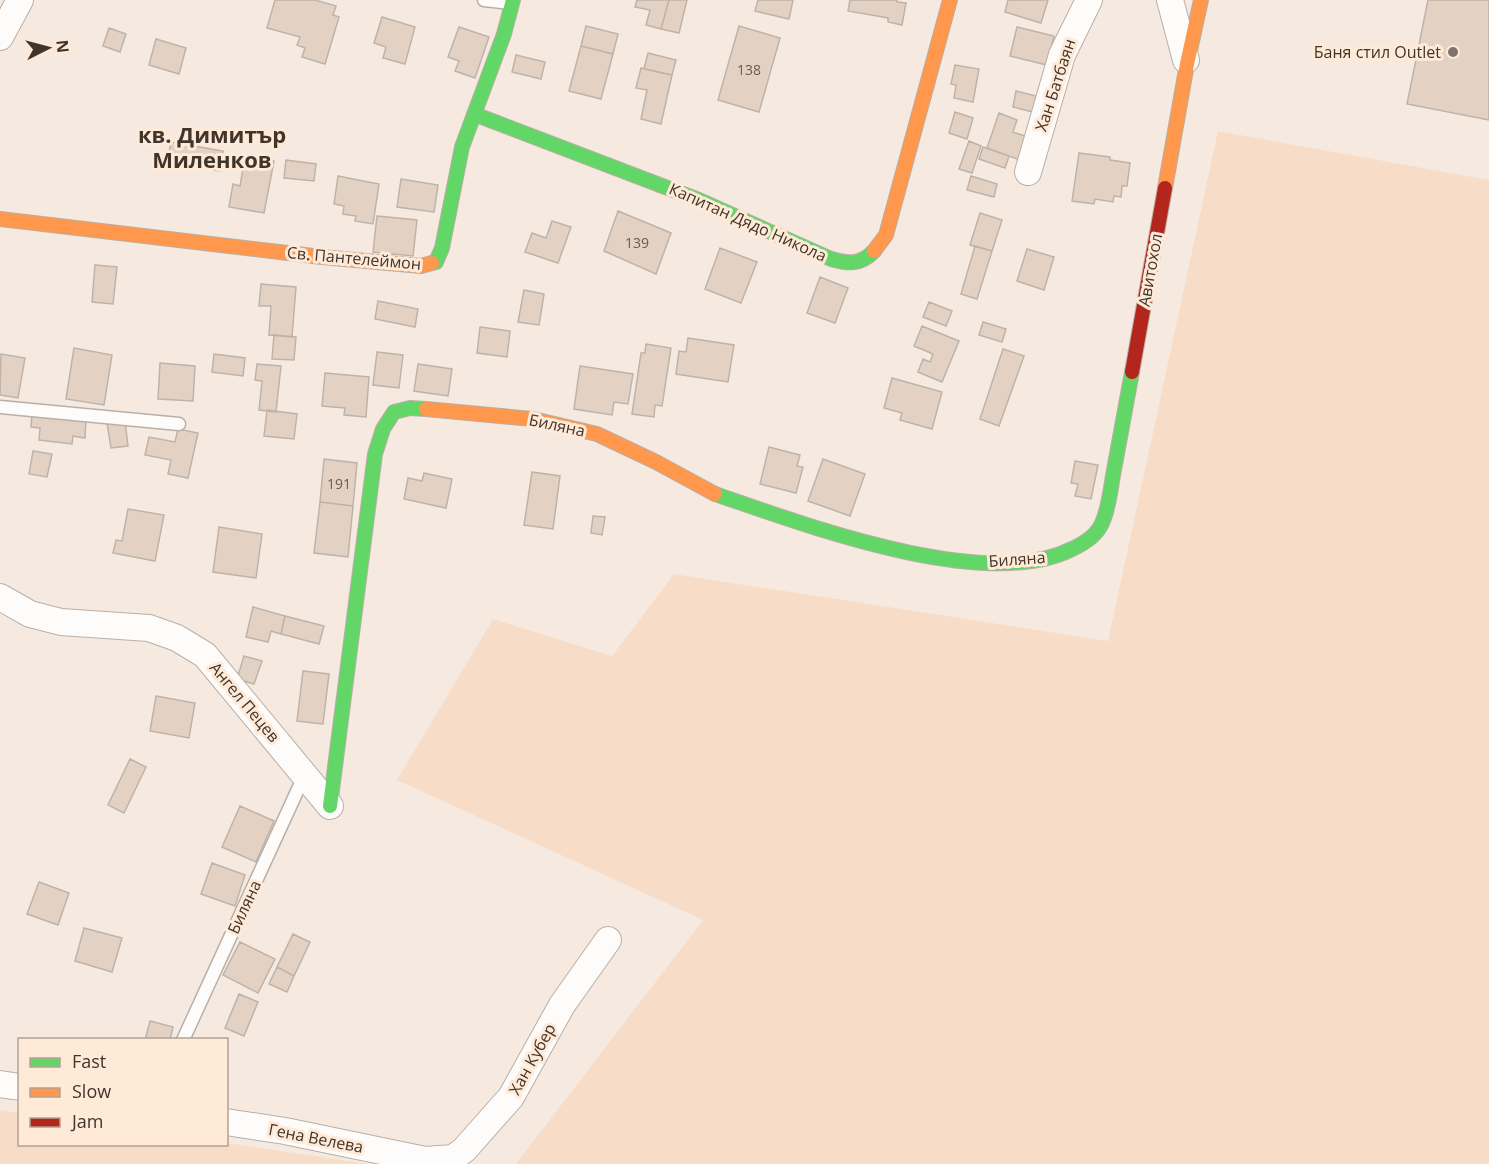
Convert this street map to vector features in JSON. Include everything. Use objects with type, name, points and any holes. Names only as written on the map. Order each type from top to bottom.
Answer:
[{"type":"street","points":[[0,37],[20,0]]},
{"type":"street","name":"Капитан Дядо Никола","points":[[474,114],[659,183],[740,216],[831,259],[847,264],[863,262],[875,252],[886,235],[950,0]]},
{"type":"street","name":"Хан Батбаян","points":[[1028,172],[1062,55],[1089,0]]},
{"type":"street","points":[[1170,0],[1187,64]]},
{"type":"street","name":"Авитохол","points":[[1090,536],[1102,524],[1111,488],[1187,64],[1201,0]]},
{"type":"street","name":"Св. Пантелеймон","points":[[0,219],[322,257],[421,266],[436,262],[442,248],[462,147],[504,34],[512,1]]},
{"type":"street","name":"Биляна","points":[[330,806],[375,454],[383,429],[394,412],[410,408],[471,412],[533,419],[597,434],[656,462],[711,493],[863,541],[941,559],[996,563],[1032,561],[1058,556],[1084,543],[1090,536]]},
{"type":"street","name":"Ангел Пецев","points":[[0,597],[30,614],[61,622],[149,628],[177,638],[205,655],[330,806]]},
{"type":"street","name":"Хан Кубер","points":[[440,1160],[453,1158],[464,1150],[511,1097],[562,1005],[608,940]]},
{"type":"street","points":[[0,1084],[18,1087]]},
{"type":"street","name":"Гена Велева","points":[[228,1122],[285,1131],[425,1160],[440,1160]]},
{"type":"lane","points":[[484,0],[512,1]]},
{"type":"lane","points":[[0,407],[179,424]]},
{"type":"lane","name":"Биляна","points":[[184,1038],[305,774]]},
{"type":"shaded area","points":[[1218,131],[1489,180],[1489,1164],[516,1164],[703,920],[397,780],[493,619],[612,656],[674,574],[1108,641]]},
{"type":"shaded area","points":[[0,1110],[18,1113],[18,1146],[228,1146],[228,1143],[368,1164],[0,1164]]},
{"type":"building","points":[[275,0],[315,0],[336,6],[333,15],[339,17],[325,64],[302,57],[305,48],[297,45],[300,37],[267,28]]},
{"type":"building","points":[[637,0],[669,0],[661,29],[646,25],[650,10],[635,7]]},
{"type":"building","points":[[669,0],[687,0],[679,33],[661,29]]},
{"type":"building","points":[[758,0],[793,0],[789,19],[755,11]]},
{"type":"building","points":[[850,0],[897,0],[897,2],[906,3],[902,25],[888,22],[888,18],[848,11]]},
{"type":"building","points":[[1008,0],[1048,0],[1041,23],[1005,12]]},
{"type":"building","name":"Баня стил Outlet","points":[[1428,0],[1489,0],[1489,120],[1407,104]]},
{"type":"building","points":[[382,17],[415,27],[405,64],[383,58],[386,47],[374,43]]},
{"type":"building","points":[[586,26],[618,34],[613,54],[581,46]]},
{"type":"building","points":[[739,26],[780,38],[759,112],[718,100]]},
{"type":"building","points":[[459,27],[489,37],[475,78],[455,71],[459,61],[448,57]]},
{"type":"building","points":[[1017,27],[1054,36],[1047,65],[1010,56]]},
{"type":"building","points":[[109,28],[126,34],[120,52],[103,46]]},
{"type":"building","points":[[156,39],[186,48],[179,74],[149,65]]},
{"type":"building","points":[[581,46],[613,54],[601,99],[569,91]]},
{"type":"building","points":[[648,53],[676,60],[672,75],[644,69]]},
{"type":"building","points":[[516,55],[545,62],[541,79],[512,72]]},
{"type":"building","points":[[955,65],[979,69],[973,102],[954,98],[956,85],[951,84]]},
{"type":"building","points":[[641,68],[672,75],[661,124],[641,119],[647,90],[636,88]]},
{"type":"building","points":[[1016,91],[1036,96],[1033,112],[1013,107]]},
{"type":"building","points":[[955,112],[973,118],[967,139],[949,133]]},
{"type":"building","points":[[999,113],[1017,120],[1013,132],[1031,138],[1023,161],[987,148]]},
{"type":"building","points":[[969,141],[981,146],[972,173],[959,169]]},
{"type":"building","points":[[171,142],[223,151],[219,171],[167,162]]},
{"type":"building","points":[[983,147],[1009,156],[1005,168],[979,159]]},
{"type":"building","points":[[1079,153],[1110,157],[1110,160],[1130,163],[1127,186],[1122,186],[1121,197],[1114,196],[1113,202],[1095,199],[1094,204],[1072,201]]},
{"type":"building","points":[[245,156],[274,161],[264,213],[229,207],[233,184],[240,186]]},
{"type":"building","points":[[286,160],[316,164],[314,181],[284,178]]},
{"type":"building","points":[[338,176],[379,184],[373,224],[355,221],[356,216],[343,214],[344,206],[334,204]]},
{"type":"building","points":[[971,176],[997,184],[994,197],[967,190]]},
{"type":"building","points":[[401,179],[438,185],[434,212],[397,207]]},
{"type":"building","points":[[618,211],[671,233],[656,274],[604,251]]},
{"type":"building","points":[[980,213],[1002,220],[992,251],[970,245]]},
{"type":"building","points":[[377,216],[417,220],[413,256],[373,252]]},
{"type":"building","points":[[552,221],[571,227],[558,263],[525,252],[532,233],[546,238]]},
{"type":"building","points":[[975,246],[992,251],[977,299],[961,294]]},
{"type":"building","points":[[720,248],[757,262],[741,303],[705,289]]},
{"type":"building","points":[[1027,249],[1054,257],[1044,290],[1017,281]]},
{"type":"building","points":[[95,265],[117,267],[113,304],[92,302]]},
{"type":"building","points":[[820,277],[848,288],[835,323],[807,313]]},
{"type":"building","points":[[261,284],[296,287],[292,337],[269,335],[271,306],[259,306]]},
{"type":"building","points":[[524,290],[544,294],[539,325],[518,322]]},
{"type":"building","points":[[378,301],[418,309],[415,327],[375,319]]},
{"type":"building","points":[[929,302],[952,311],[946,326],[923,317]]},
{"type":"building","points":[[983,322],[1006,329],[1002,342],[979,335]]},
{"type":"building","points":[[922,326],[959,341],[942,382],[918,372],[923,359],[930,362],[933,354],[914,346]]},
{"type":"building","points":[[480,327],[510,331],[507,357],[477,353]]},
{"type":"building","points":[[274,335],[296,337],[294,360],[272,359]]},
{"type":"building","points":[[688,338],[734,345],[728,382],[676,374],[679,351],[686,352]]},
{"type":"building","points":[[646,344],[671,348],[662,406],[655,405],[654,417],[632,414],[641,353],[645,353]]},
{"type":"building","points":[[74,348],[112,355],[104,405],[66,399]]},
{"type":"building","points":[[1003,349],[1024,356],[999,426],[980,419]]},
{"type":"building","points":[[377,352],[403,355],[399,388],[373,385]]},
{"type":"building","points":[[1,354],[25,358],[18,398],[0,395]]},
{"type":"building","points":[[214,354],[245,358],[243,376],[212,372]]},
{"type":"building","points":[[160,363],[195,366],[193,401],[158,399]]},
{"type":"building","points":[[257,364],[281,366],[276,412],[259,410],[262,381],[255,380]]},
{"type":"building","points":[[418,364],[452,369],[448,396],[414,391]]},
{"type":"building","points":[[580,366],[633,374],[628,404],[614,402],[612,415],[574,409]]},
{"type":"building","points":[[325,373],[369,377],[366,417],[344,415],[345,408],[322,406]]},
{"type":"building","points":[[892,378],[942,392],[932,429],[900,420],[902,413],[884,408]]},
{"type":"building","points":[[267,410],[297,414],[294,439],[264,436]]},
{"type":"building","points":[[32,414],[86,419],[85,438],[73,436],[72,444],[39,440],[40,428],[31,427]]},
{"type":"building","points":[[125,421],[128,446],[111,448],[107,423]]},
{"type":"building","points":[[178,429],[198,433],[188,478],[168,474],[171,460],[145,455],[149,437],[175,442]]},
{"type":"building","points":[[769,447],[800,455],[797,466],[803,467],[796,493],[760,484]]},
{"type":"building","points":[[33,451],[52,454],[47,477],[29,474]]},
{"type":"building","points":[[324,459],[357,463],[353,506],[320,502]]},
{"type":"building","points":[[823,459],[865,474],[850,516],[808,501]]},
{"type":"building","points":[[1075,461],[1098,465],[1091,499],[1075,496],[1078,484],[1071,483]]},
{"type":"building","points":[[532,472],[560,476],[553,529],[524,525]]},
{"type":"building","points":[[424,473],[452,479],[446,508],[404,499],[408,478],[422,481]]},
{"type":"building","points":[[320,502],[353,506],[348,557],[314,553]]},
{"type":"building","points":[[128,509],[164,515],[155,561],[113,553],[116,540],[122,541]]},
{"type":"building","points":[[593,516],[605,517],[602,535],[591,533]]},
{"type":"building","points":[[219,527],[262,534],[256,578],[213,572]]},
{"type":"building","points":[[253,607],[285,616],[281,634],[271,631],[268,642],[246,637]]},
{"type":"building","points":[[285,616],[324,626],[319,644],[281,634]]},
{"type":"building","points":[[244,656],[262,661],[254,684],[237,679]]},
{"type":"building","points":[[303,671],[329,674],[323,724],[297,721]]},
{"type":"building","points":[[156,696],[195,703],[189,738],[150,731]]},
{"type":"building","points":[[130,759],[146,767],[124,813],[108,805]]},
{"type":"building","points":[[240,806],[274,821],[256,862],[222,847]]},
{"type":"building","points":[[212,863],[245,875],[235,906],[201,894]]},
{"type":"building","points":[[39,882],[69,893],[58,925],[27,914]]},
{"type":"building","points":[[84,928],[122,938],[112,972],[75,961]]},
{"type":"building","points":[[293,934],[310,942],[294,976],[277,967]]},
{"type":"building","points":[[240,942],[275,959],[258,993],[223,975]]},
{"type":"building","points":[[277,967],[294,976],[287,992],[269,984]]},
{"type":"building","points":[[239,994],[258,1002],[244,1036],[225,1028]]},
{"type":"building","points":[[150,1021],[173,1027],[170,1038],[146,1038]]},
{"type":"traffic: fast","points":[[432,263],[436,262],[442,248],[462,147],[504,34],[513,0]]},
{"type":"traffic: fast","points":[[474,114],[699,200],[831,259],[854,262],[864,259],[874,251]]},
{"type":"traffic: fast","points":[[715,494],[844,536],[894,549],[944,559],[992,563],[1035,560],[1081,545],[1100,527],[1108,504],[1132,372]]},
{"type":"traffic: fast","points":[[330,806],[375,454],[383,429],[394,412],[410,408],[426,409]]},
{"type":"traffic: slow","points":[[874,251],[886,235],[950,0]]},
{"type":"traffic: slow","points":[[1165,188],[1201,0]]},
{"type":"traffic: slow","points":[[0,219],[322,257],[421,266],[432,263]]},
{"type":"traffic: slow","points":[[426,409],[533,419],[597,434],[715,494]]},
{"type":"traffic: jam","points":[[1132,372],[1165,188]]},
{"type":"place","name":"Баня стил Outlet","points":[[1453,52]]},
{"type":"district","name":"кв. Димитър Миленков","points":[[212,146]]}]
